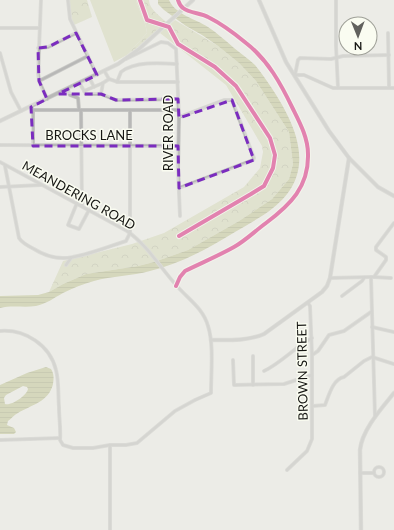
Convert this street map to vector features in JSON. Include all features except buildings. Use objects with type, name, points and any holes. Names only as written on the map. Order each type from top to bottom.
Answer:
[{"type":"street","points":[[41,0],[38,73],[39,81],[47,99]]},
{"type":"street","points":[[68,0],[68,14],[97,75]]},
{"type":"street","points":[[32,108],[47,99],[104,72],[124,60],[139,49],[193,0]]},
{"type":"street","points":[[259,0],[282,54],[329,131],[349,158],[378,186],[394,196]]},
{"type":"street","points":[[336,0],[336,57],[338,88]]},
{"type":"street","points":[[0,28],[39,28]]},
{"type":"street","points":[[38,48],[48,47],[76,33]]},
{"type":"street","points":[[388,33],[389,87]]},
{"type":"street","name":"RIVER ROAD","points":[[124,60],[161,42],[172,45],[176,50],[180,117],[178,146],[180,216]]},
{"type":"street","points":[[0,53],[11,92],[20,111]]},
{"type":"street","points":[[295,75],[298,60],[300,58],[331,59],[336,57],[389,55]]},
{"type":"street","points":[[39,81],[88,56]]},
{"type":"street","points":[[117,82],[121,72],[133,66],[158,63],[177,64]]},
{"type":"street","points":[[104,72],[109,79],[117,82],[178,82]]},
{"type":"street","points":[[295,75],[304,75],[333,88],[394,88]]},
{"type":"street","points":[[90,79],[94,87]]},
{"type":"street","points":[[84,91],[109,79]]},
{"type":"street","points":[[101,94],[103,82]]},
{"type":"street","points":[[80,84],[86,94],[101,94],[116,100],[178,99]]},
{"type":"street","points":[[68,90],[70,95],[78,98],[80,110],[82,206]]},
{"type":"street","points":[[179,188],[254,160],[232,100],[224,100],[180,117]]},
{"type":"street","points":[[32,108],[33,146]]},
{"type":"street","points":[[0,121],[20,111],[32,108],[80,110],[179,110]]},
{"type":"street","points":[[5,165],[19,238],[21,241],[40,252],[55,257],[71,258],[126,241],[130,233],[130,110]]},
{"type":"street","name":"BROCKS LANE","points":[[0,145],[178,146]]},
{"type":"street","points":[[211,340],[258,337],[269,331],[322,292],[327,286],[330,278],[349,158]]},
{"type":"street","name":"MEANDERING ROAD","points":[[0,162],[130,233],[145,245],[169,277],[202,312],[208,326],[211,340],[211,393],[175,411],[137,443],[110,445]]},
{"type":"street","points":[[0,187],[41,185]]},
{"type":"street","points":[[77,204],[68,225],[79,229],[89,210]]},
{"type":"street","points":[[375,418],[372,357],[372,277],[386,260],[386,257],[376,250],[376,247],[394,223]]},
{"type":"street","points":[[66,265],[71,258]]},
{"type":"street","points":[[342,296],[362,281],[364,277]]},
{"type":"street","points":[[330,278],[391,278]]},
{"type":"street","name":"BROWN STREET","points":[[287,470],[307,451],[312,439],[312,338],[310,306],[308,302]]},
{"type":"street","points":[[312,355],[318,351],[329,335],[344,331],[372,312]]},
{"type":"street","points":[[372,327],[394,332]]},
{"type":"street","points":[[0,331],[15,332],[34,339],[46,350],[53,360],[58,380],[60,442],[63,445],[73,448],[93,448],[110,445],[110,530]]},
{"type":"street","points":[[264,371],[312,338]]},
{"type":"street","points":[[253,356],[253,385]]},
{"type":"street","points":[[313,406],[325,405],[336,382],[364,361],[372,357],[394,364]]},
{"type":"street","points":[[233,360],[234,385],[284,384],[312,375]]},
{"type":"street","points":[[360,530],[361,440],[365,431],[393,396]]},
{"type":"street","points":[[0,440],[60,438]]},
{"type":"street","points":[[378,467],[384,472],[379,478],[375,476],[374,473],[375,469],[378,467]]},
{"type":"street","points":[[360,473],[374,473]]},
{"type":"highlighted area","points":[[76,33],[97,75],[58,94],[101,94],[116,100],[178,99],[179,118],[232,100],[254,160],[179,188],[178,146],[33,146],[31,107],[47,99],[39,81],[38,48],[48,47]]},
{"type":"green space","points":[[70,0],[87,0],[92,17],[74,25],[70,14]]},
{"type":"green space","points":[[90,0],[136,0],[147,33],[127,55],[114,62]]},
{"type":"green space","points":[[136,0],[149,0],[149,3],[153,9],[166,22],[127,55],[147,33]]},
{"type":"green space","points":[[175,20],[218,46],[239,63],[256,81],[289,132],[293,164],[289,179],[272,199],[239,221],[188,250],[138,266],[86,274],[49,292],[63,261],[132,244],[164,233],[244,187],[260,168],[263,152],[262,146],[226,85],[160,33]]},
{"type":"shaded area","points":[[158,0],[169,0],[181,13],[211,29],[255,65],[259,70],[289,117],[295,133],[299,149],[299,165],[295,180],[287,194],[269,211],[215,244],[183,260],[143,273],[90,282],[71,289],[40,305],[32,307],[0,308],[0,296],[38,295],[49,292],[86,274],[138,266],[188,250],[239,221],[272,199],[289,179],[293,164],[289,132],[256,81],[239,63],[218,46],[164,10],[158,4]]},
{"type":"shaded area","points":[[46,367],[51,369],[54,378],[51,390],[44,399],[17,414],[8,421],[7,425],[14,428],[16,432],[14,434],[0,434],[0,385],[27,373]],"holes":[[[23,386],[27,387],[28,389],[22,397],[15,402],[5,404],[4,398],[6,395]]]},
{"type":"cycle path","points":[[140,0],[147,20],[169,27],[178,44],[215,67],[236,86],[270,138],[275,155],[273,168],[264,186],[179,236]]},
{"type":"cycle path","points":[[176,286],[180,277],[185,271],[238,245],[283,209],[301,186],[305,176],[308,154],[305,136],[298,120],[279,82],[261,57],[228,29],[205,16],[186,10],[181,6],[178,0]]}]
